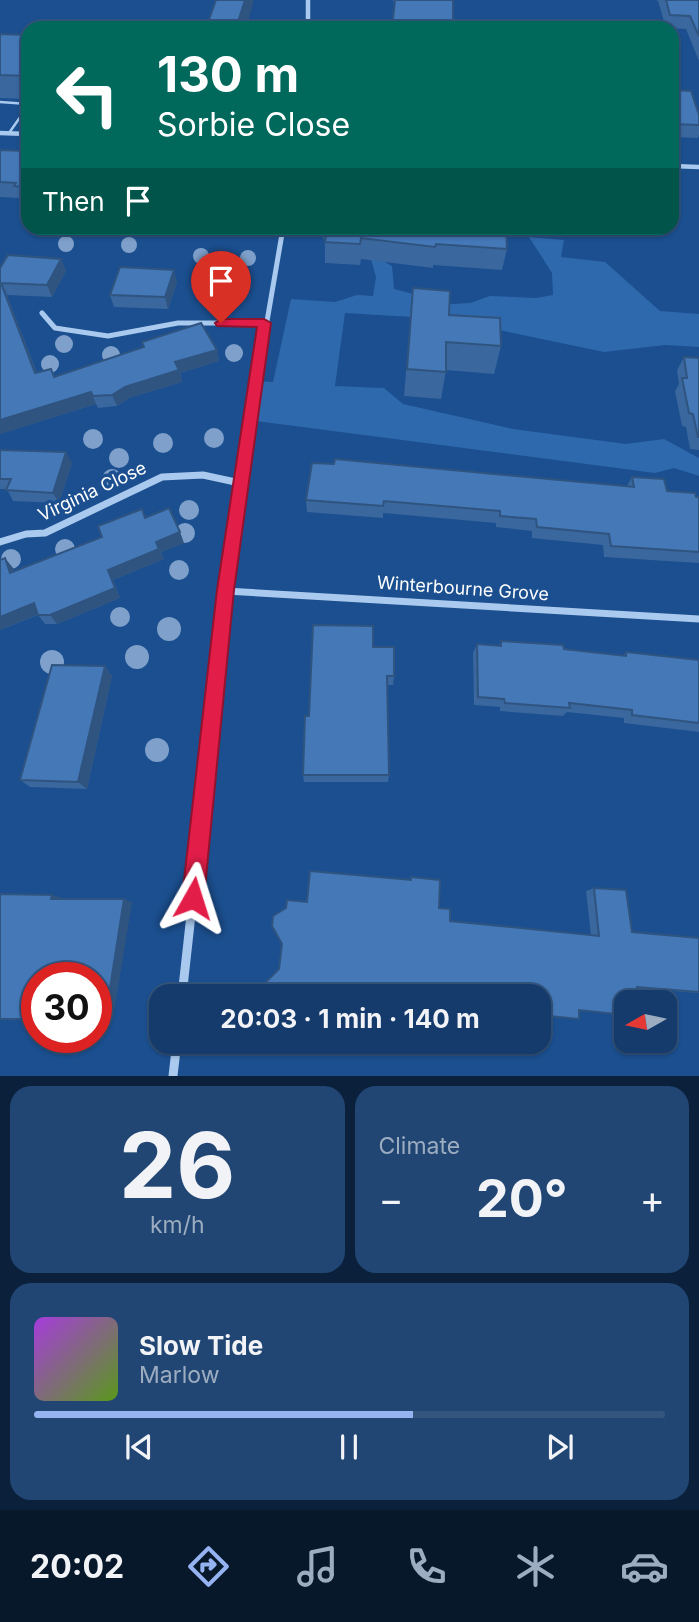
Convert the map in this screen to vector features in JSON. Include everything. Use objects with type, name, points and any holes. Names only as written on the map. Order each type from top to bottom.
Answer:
[{"type":"street","points":[[308,0],[308,21]]},
{"type":"street","points":[[0,132],[21,134]]},
{"type":"street","points":[[679,166],[699,167]]},
{"type":"street","points":[[183,984],[240,483],[264,323],[282,235]]},
{"type":"street","points":[[41,313],[55,328],[108,336],[178,323],[264,323]]},
{"type":"street","name":"Virginia Close","points":[[0,542],[26,534],[45,533],[162,477],[203,475],[240,483]]},
{"type":"street","name":"Winterbourne Grove","points":[[226,590],[699,619]]},
{"type":"street","points":[[173,1076],[176,1054]]},
{"type":"lane","points":[[0,102],[21,104]]},
{"type":"lane","points":[[9,133],[21,115]]},
{"type":"shaded area","points":[[529,237],[564,240],[561,257],[605,262],[660,311],[699,314],[699,347],[665,345],[604,352],[446,319],[345,313],[335,386],[384,388],[403,404],[513,429],[626,444],[664,439],[699,458],[699,476],[674,468],[655,473],[249,420],[255,381],[273,382],[291,299],[335,302],[357,295],[373,296],[376,277],[366,242],[383,261],[392,266],[394,289],[451,304],[470,303],[490,296],[536,298],[553,295],[552,273]]},
{"type":"building","points":[[216,0],[245,0],[238,21],[208,21]]},
{"type":"building","points":[[395,0],[453,0],[453,21],[393,21]]},
{"type":"building","points":[[666,0],[699,0],[699,36],[690,16],[670,15]]},
{"type":"building","points":[[0,34],[21,35],[21,76],[0,75]]},
{"type":"building","points":[[679,90],[691,91],[699,115],[699,125],[679,124]]},
{"type":"building","points":[[0,150],[21,151],[21,186],[14,186],[16,183],[0,182]]},
{"type":"building","points":[[326,235],[506,235],[507,249],[436,244],[435,247],[361,238],[360,244],[325,242]]},
{"type":"building","points":[[8,255],[61,259],[47,285],[1,283],[35,373],[51,369],[54,377],[144,347],[142,342],[201,323],[217,350],[175,362],[179,370],[125,387],[112,395],[93,396],[91,392],[0,420],[0,268]]},
{"type":"building","points":[[120,267],[174,270],[165,297],[110,295]]},
{"type":"building","points":[[413,288],[450,291],[449,315],[500,318],[501,346],[446,342],[446,372],[407,369]]},
{"type":"building","points":[[684,357],[699,358],[699,437],[693,414],[689,413],[682,378],[687,378]]},
{"type":"building","points":[[0,450],[66,452],[53,493],[6,490],[11,479],[0,479]]},
{"type":"building","points":[[335,459],[634,487],[632,477],[664,479],[667,491],[695,493],[696,497],[699,497],[699,552],[611,546],[609,534],[537,527],[536,519],[500,516],[500,511],[384,501],[383,506],[306,500],[312,463],[334,464]]},
{"type":"building","points":[[169,508],[180,532],[156,542],[159,549],[108,570],[115,588],[50,615],[38,615],[34,603],[0,617],[0,560],[5,558],[10,573],[102,537],[98,526],[142,509],[145,518]]},
{"type":"building","points":[[313,625],[373,626],[373,647],[394,647],[394,676],[387,676],[389,775],[303,775]]},
{"type":"building","points":[[501,641],[563,645],[564,649],[626,656],[626,652],[699,660],[699,723],[632,715],[632,710],[569,703],[570,708],[505,703],[504,699],[478,697],[477,644],[501,646]]},
{"type":"building","points":[[52,665],[105,666],[78,782],[20,780]]},
{"type":"building","points":[[310,871],[440,880],[439,908],[450,909],[450,921],[599,936],[594,888],[626,890],[632,932],[699,938],[699,992],[637,987],[637,990],[614,990],[614,1014],[579,1010],[579,1019],[551,1016],[551,984],[266,984],[279,969],[282,944],[272,926],[273,916],[286,908],[287,900],[307,902]]},
{"type":"building","points":[[0,894],[52,895],[51,899],[124,899],[112,975],[112,962],[21,962],[21,1019],[0,1019]]},
{"type":"route","points":[[193,898],[226,590],[264,323],[221,323]]}]
